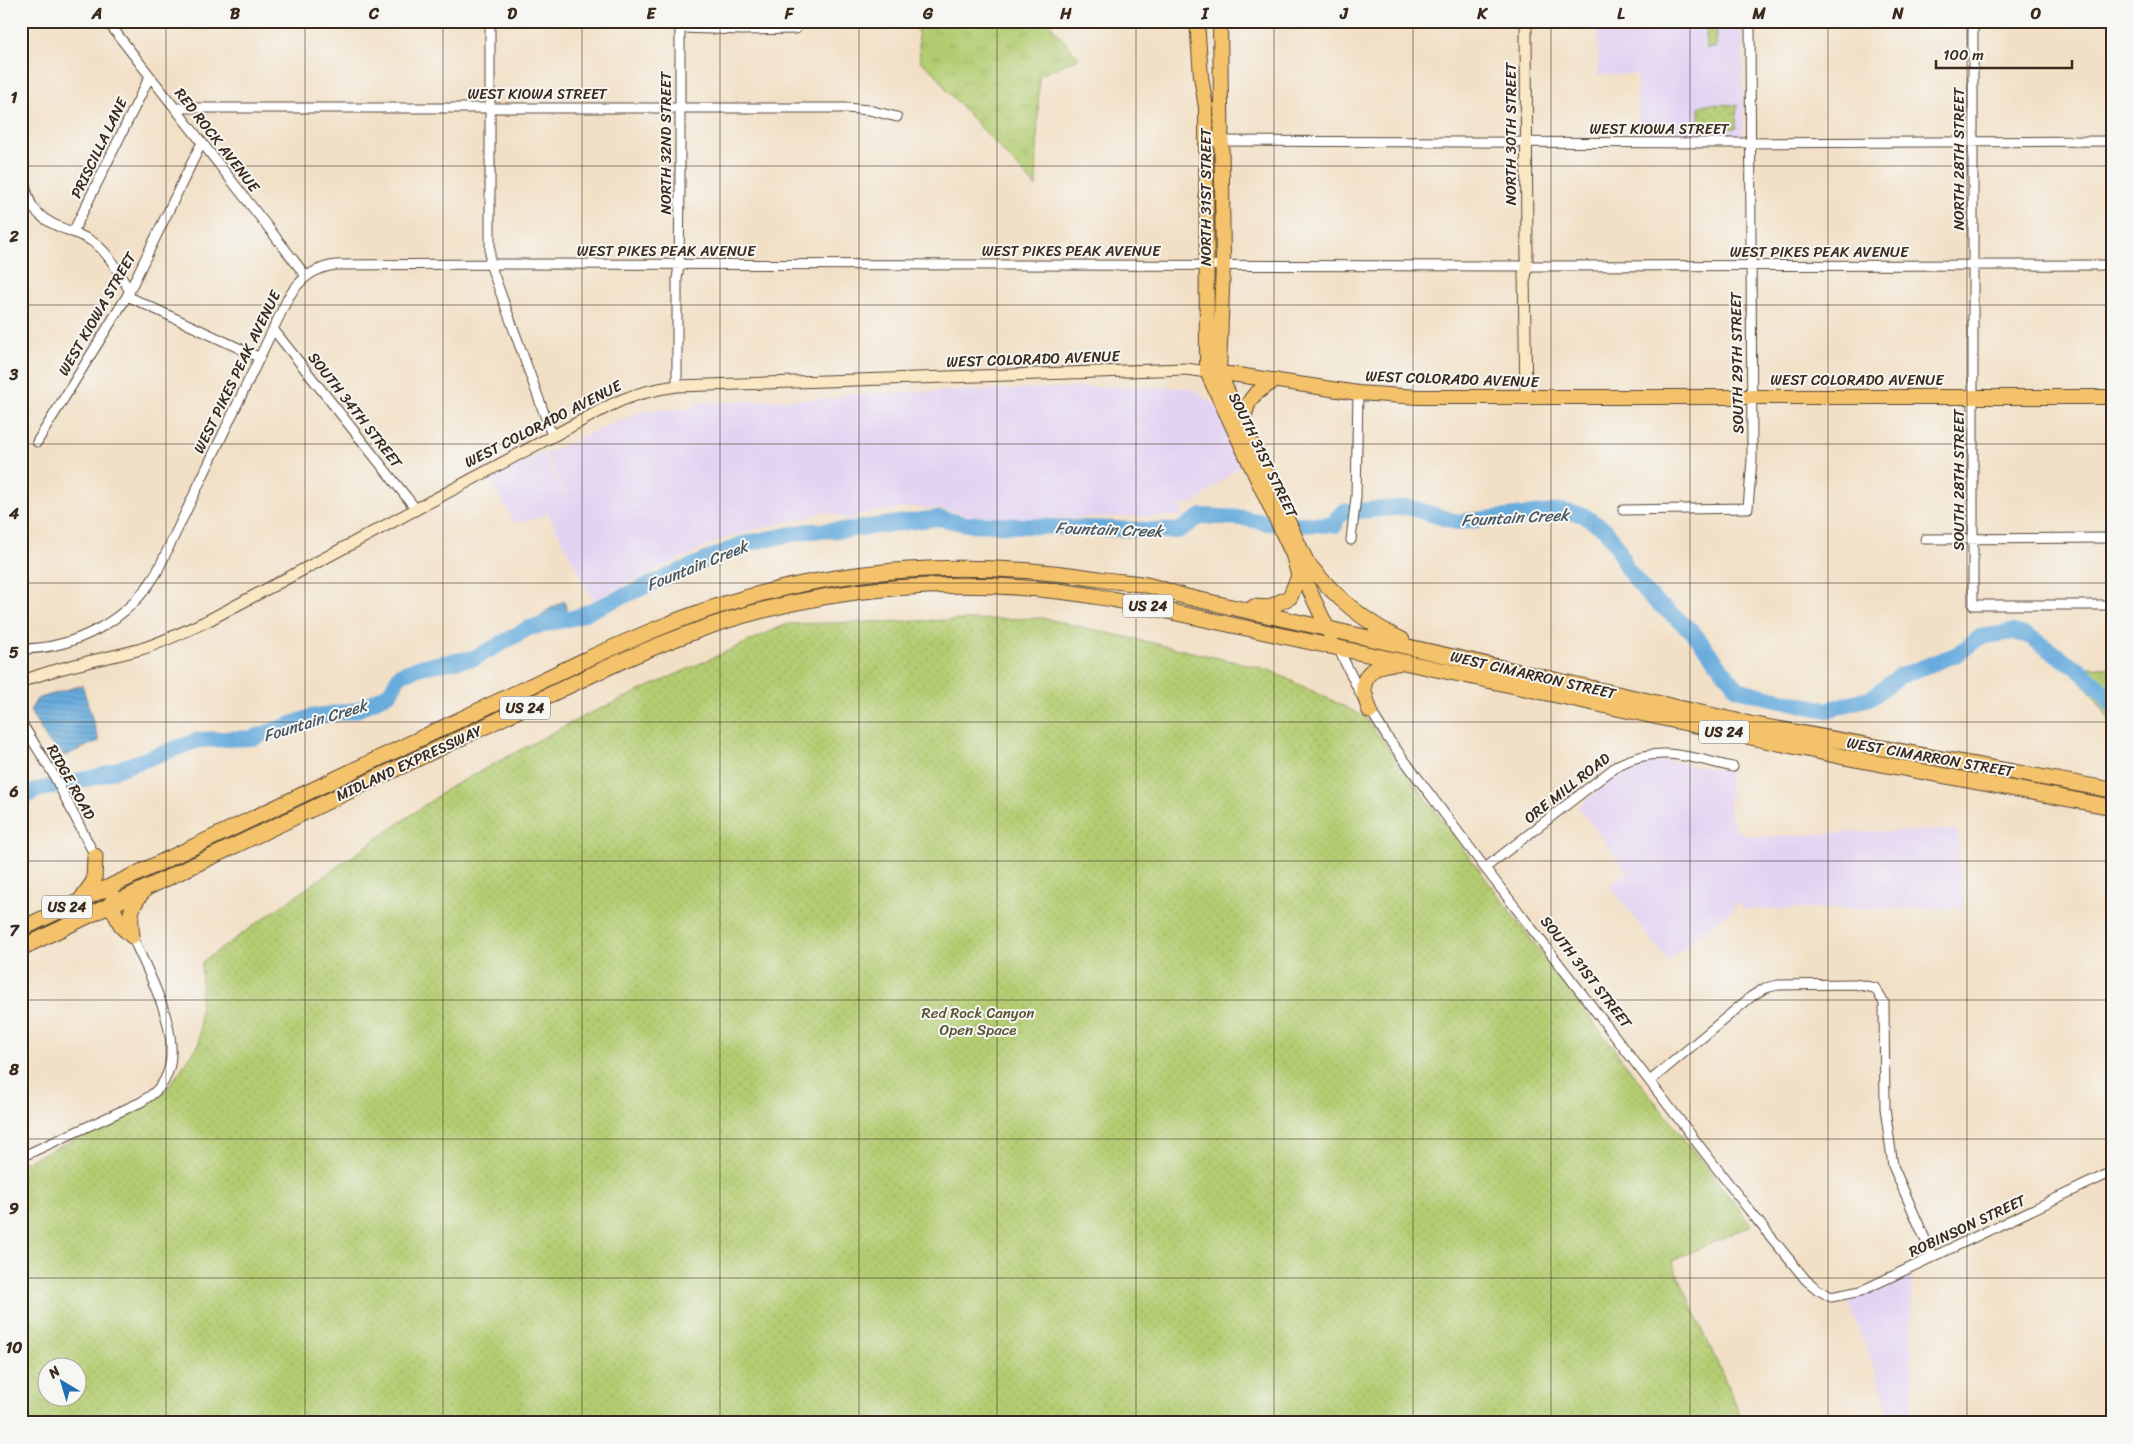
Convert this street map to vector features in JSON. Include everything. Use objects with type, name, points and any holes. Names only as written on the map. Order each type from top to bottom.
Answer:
[{"type":"highway","points":[[1187,597],[1268,608],[1290,597],[1293,592],[1298,576],[1294,557]]},
{"type":"highway","points":[[1309,565],[1342,601],[1359,615],[1391,634],[1431,652]]},
{"type":"highway","name":"WEST CIMARRON STREET","points":[[954,568],[996,568],[1071,574],[1151,586],[1187,597],[1750,724],[2112,790]]},
{"type":"highway","name":"MIDLAND EXPRESSWAY","points":[[21,929],[592,657],[672,622],[730,602],[826,579],[899,570],[954,568]]},
{"type":"highway","name":"WEST CIMARRON STREET","points":[[955,585],[1020,586],[1081,593],[1199,616],[1261,632],[1844,757],[2112,807]]},
{"type":"highway","name":"MIDLAND EXPRESSWAY","points":[[21,948],[616,664],[689,633],[754,613],[822,596],[884,588],[955,585]]},
{"type":"highway","points":[[1370,711],[1364,691],[1366,677],[1374,668],[1382,665],[1390,663],[1409,664]]},
{"type":"highway","points":[[81,919],[99,904],[112,884],[95,856]]},
{"type":"highway","points":[[79,902],[90,890],[94,881],[95,856]]},
{"type":"highway","points":[[132,936],[122,927],[111,905],[120,890],[137,874]]},
{"type":"highway","points":[[132,936],[131,909],[145,889]]},
{"type":"main road","name":"NORTH 31ST STREET","points":[[1196,21],[1206,108],[1207,265]]},
{"type":"main road","name":"NORTH 31ST STREET","points":[[1213,373],[1223,266],[1220,21]]},
{"type":"main road","name":"NORTH 30TH STREET","points":[[1526,21],[1526,398]]},
{"type":"main road","name":"SOUTH 31ST STREET","points":[[1207,265],[1205,353],[1291,540],[1309,565],[1338,648]]},
{"type":"main road","name":"WEST COLORADO AVENUE","points":[[21,682],[59,669],[140,649],[209,620],[622,399],[651,389],[677,386],[1186,369],[1276,380],[1358,393],[1418,397],[2112,397]]},
{"type":"main road","name":"SOUTH 31ST STREET","points":[[1213,373],[1243,424],[1275,506]]},
{"type":"main road","points":[[1243,424],[1246,404],[1255,393],[1276,380]]},
{"type":"main road","name":"SOUTH 31ST STREET","points":[[1291,540],[1294,557],[1332,630]]},
{"type":"street","name":"RED ROCK AVENUE","points":[[107,21],[306,276]]},
{"type":"street","points":[[490,21],[490,264],[552,436]]},
{"type":"street","name":"SOUTH 29TH STREET","points":[[1624,510],[1748,508],[1752,460],[1749,143],[1750,21]]},
{"type":"street","name":"NORTH 28TH STREET","points":[[1973,21],[1973,266]]},
{"type":"street","points":[[680,24],[743,30],[796,29]]},
{"type":"street","name":"NORTH 32ND STREET","points":[[677,386],[677,279],[679,265],[681,108],[680,24]]},
{"type":"street","name":"PRISCILLA LANE","points":[[72,232],[150,76]]},
{"type":"street","name":"WEST KIOWA STREET","points":[[175,108],[846,108],[869,110],[897,117]]},
{"type":"street","name":"WEST KIOWA STREET","points":[[1206,141],[1749,143],[2112,141]]},
{"type":"street","name":"WEST KIOWA STREET","points":[[37,442],[129,294],[202,142]]},
{"type":"street","points":[[21,165],[32,208],[40,216],[100,247],[129,294],[258,357]]},
{"type":"street","points":[[21,213],[32,208]]},
{"type":"street","name":"WEST PIKES PEAK AVENUE","points":[[21,649],[45,647],[91,632],[119,616],[141,596],[157,572],[258,357],[294,289],[306,276],[320,268],[336,265],[1207,265],[1525,270],[1750,265],[2112,265]]},
{"type":"street","name":"SOUTH 28TH STREET","points":[[1973,266],[1973,605],[2112,605]]},
{"type":"street","name":"SOUTH 34TH STREET","points":[[273,329],[416,509]]},
{"type":"street","points":[[1351,540],[1355,498],[1358,393]]},
{"type":"street","points":[[1925,540],[2112,538]]},
{"type":"street","name":"SOUTH 31ST STREET","points":[[1338,648],[1370,711],[1485,868],[1806,1280],[1816,1289],[1831,1297]]},
{"type":"street","name":"RIDGE ROAD","points":[[21,722],[67,799],[95,856]]},
{"type":"street","name":"ORE MILL ROAD","points":[[1485,868],[1618,765],[1630,759],[1658,752],[1733,767]]},
{"type":"street","points":[[21,1157],[141,1102],[158,1090],[168,1073],[172,1055],[168,1024],[156,988],[132,936]]},
{"type":"street","points":[[1650,1081],[1752,996],[1765,988],[1778,985],[1855,984],[1874,988],[1884,1003],[1886,1108],[1893,1166],[1933,1257]]},
{"type":"street","name":"ROBINSON STREET","points":[[1831,1297],[1861,1291],[2112,1172]]},
{"type":"shaded area","points":[[1598,21],[1743,21],[1743,136],[1739,139],[1638,137],[1637,74],[1598,75]]},
{"type":"shaded area","points":[[1132,386],[1188,388],[1198,392],[1218,408],[1244,462],[1194,504],[1179,504],[1183,516],[981,519],[948,510],[913,507],[859,514],[855,521],[824,511],[809,517],[746,532],[715,542],[593,600],[548,513],[538,518],[515,523],[489,480],[543,453],[569,501],[561,506],[570,501],[546,454],[640,412],[691,409],[696,403],[840,398],[841,406],[841,394]]},
{"type":"shaded area","points":[[1658,759],[1730,772],[1729,809],[1734,825],[1741,833],[1758,837],[1856,832],[1957,830],[1963,908],[1742,909],[1741,902],[1668,961],[1610,886],[1628,872],[1578,807],[1625,768],[1640,762]]},
{"type":"shaded area","points":[[1912,1273],[1912,1423],[1890,1423],[1886,1399],[1850,1307],[1848,1295],[1864,1294]]},
{"type":"green space","points":[[910,21],[1047,21],[1079,58],[1039,76],[1036,187],[947,91],[936,74],[920,61],[918,32]]},
{"type":"green space","points":[[1706,28],[1716,28],[1716,48],[1706,48]]},
{"type":"green space","points":[[1706,104],[1737,105],[1736,128],[1699,129],[1699,107]]},
{"type":"green space","name":"Red Rock Canyon Open Space","points":[[1042,618],[1267,669],[1364,716],[1593,1022],[1751,1225],[1672,1261],[1744,1423],[21,1423],[21,1236],[23,1235],[21,1231],[21,1164],[143,1108],[156,1100],[168,1088],[199,1044],[202,962],[449,788],[580,718],[787,624]]},
{"type":"green space","points":[[2065,666],[2112,668],[2112,725],[2092,693]]},
{"type":"water","points":[[564,601],[572,624],[552,630],[535,630],[533,625],[546,611]]},
{"type":"water","points":[[82,685],[99,741],[64,756],[61,751],[48,741],[30,711],[37,699]]},
{"type":"waterway","name":"Fountain Creek","points":[[21,798],[37,790],[99,776],[199,740],[253,738],[311,717],[357,710],[390,693],[400,675],[424,666],[475,658],[529,628],[576,617],[742,544],[808,531],[845,530],[938,518],[966,524],[1178,531],[1202,516],[1243,518],[1268,523],[1335,525],[1337,518],[1343,512],[1408,507],[1457,522],[1562,511],[1583,515],[1606,530],[1618,548],[1627,569],[1649,596],[1692,631],[1738,689],[1827,710],[1872,697],[1900,676],[1958,654],[1980,637],[2013,632],[2029,636],[2085,674],[2104,693],[2112,705]]}]
